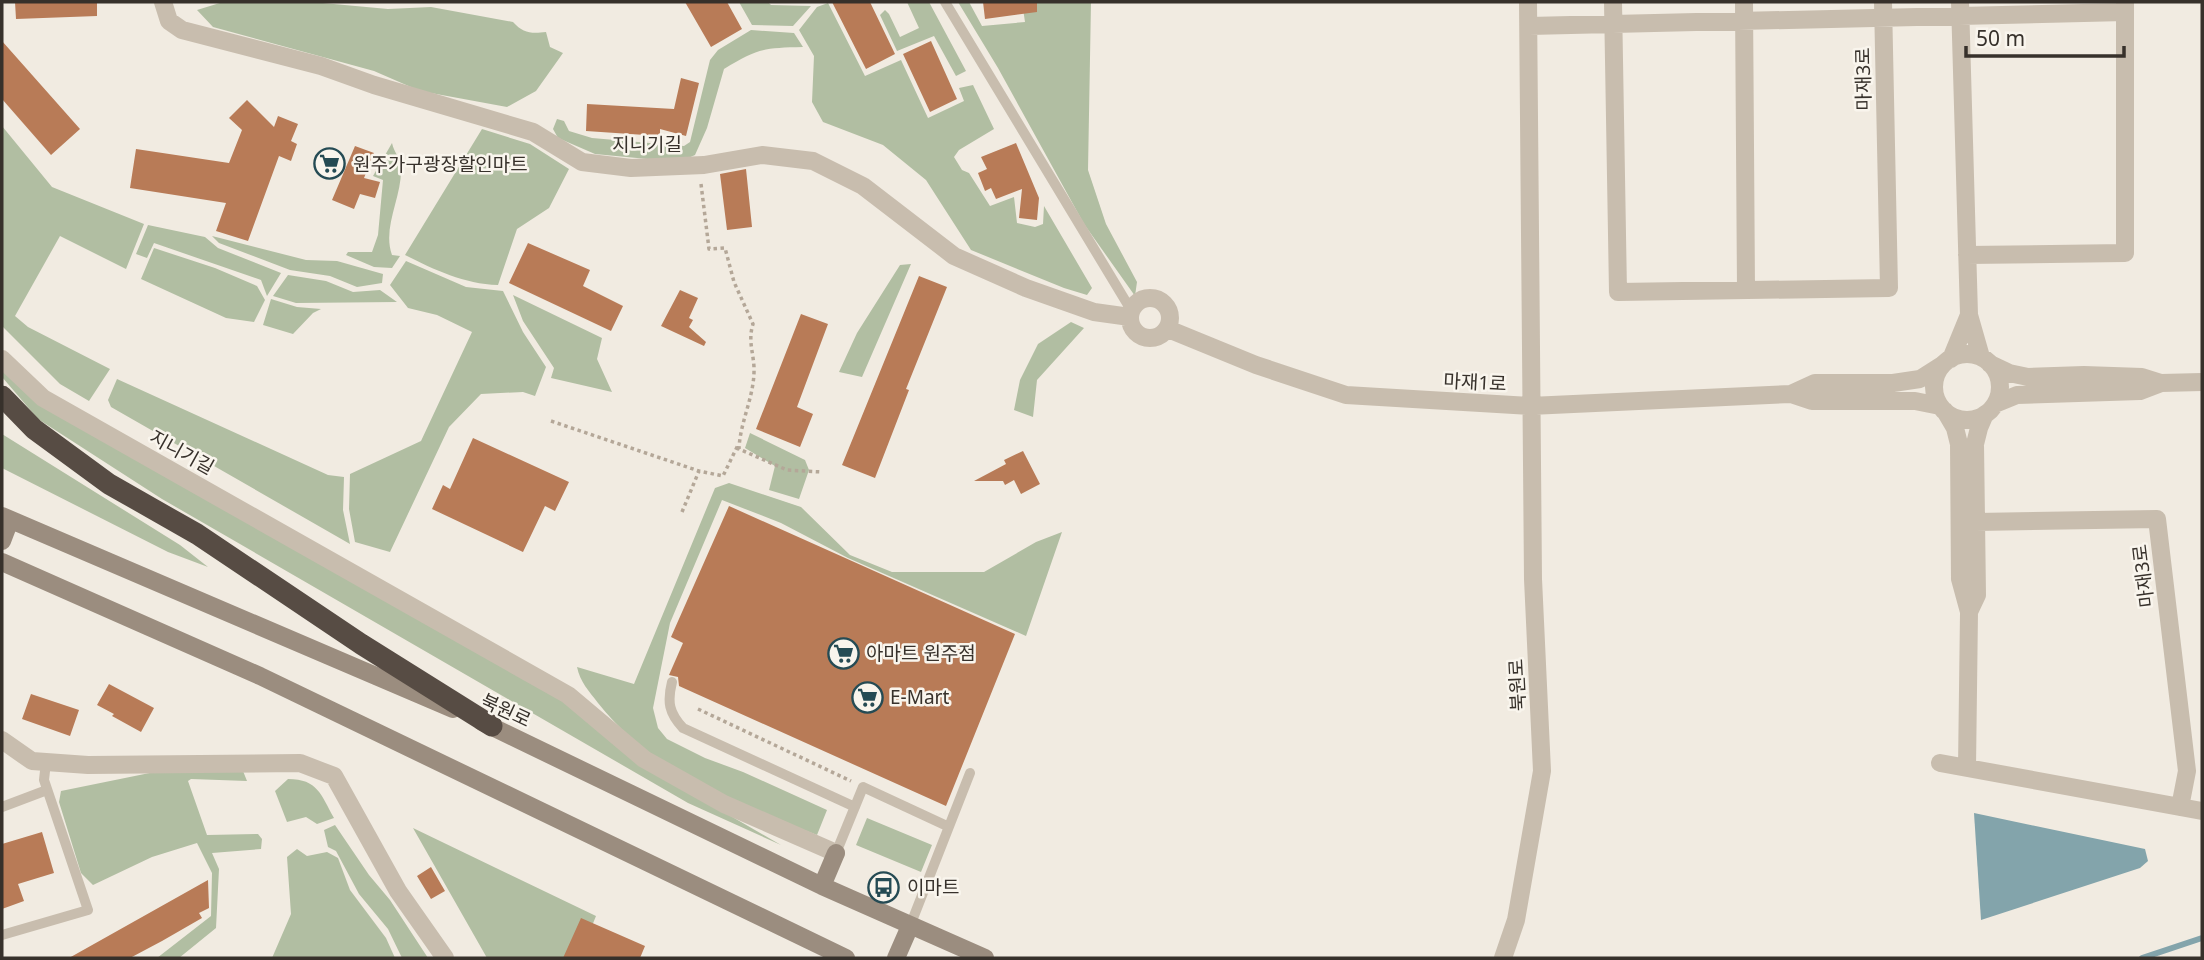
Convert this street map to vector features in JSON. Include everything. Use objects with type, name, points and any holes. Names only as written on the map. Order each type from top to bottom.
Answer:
[{"type":"highway","points":[[2,396],[34,429],[108,484],[197,534],[361,644],[492,726]]},
{"type":"street","name":"지니기길","points":[[163,2],[169,21],[182,30],[321,65],[374,85],[533,132],[582,162],[631,168],[698,165],[762,155],[813,161],[863,186],[954,256],[1026,288],[1094,312],[1130,314]]},
{"type":"street","points":[[1528,2],[1530,406]]},
{"type":"street","name":"마재3로","points":[[1613,2],[1618,292],[1889,288],[1883,10]]},
{"type":"street","points":[[1744,2],[1746,290]]},
{"type":"street","name":"마재3로","points":[[1529,26],[1743,22],[1883,10],[2125,7],[2125,253],[1967,255]]},
{"type":"street","points":[[1960,10],[1969,315],[1986,361],[1997,372],[1999,383],[1999,394],[1975,444],[1977,595],[1969,612]]},
{"type":"street","points":[[1153,297],[1159,299],[1169,309],[1168,329],[1157,337],[1144,337],[1133,330],[1130,314],[1140,300],[1153,297]]},
{"type":"street","points":[[1967,768],[1969,612],[1960,579],[1959,444],[1955,428],[1935,396],[1934,385],[1937,374],[1946,362],[1969,315]]},
{"type":"street","name":"마재1로","points":[[1168,329],[1256,365],[1346,395],[1530,406],[1791,394]]},
{"type":"street","points":[[1791,394],[1815,383],[1893,383],[1920,379],[1961,355],[1986,361],[2009,373],[2028,377],[2084,375],[2142,377],[2161,383],[2202,382]]},
{"type":"street","name":"지니기길","points":[[2,359],[43,398],[568,695],[644,759],[724,804],[836,853]]},
{"type":"street","points":[[1791,394],[1812,401],[1915,401],[1942,408],[1957,419],[1968,420],[2017,395],[2140,391],[2161,383]]},
{"type":"street","name":"북원로","points":[[1503,958],[1516,920],[1542,771],[1533,579],[1530,406]]},
{"type":"street","points":[[2,541],[6,518]]},
{"type":"street","name":"북원로","points":[[6,518],[492,726],[822,886],[985,958]]},
{"type":"street","name":"마재3로","points":[[1976,523],[2157,519],[2187,771],[2180,807]]},
{"type":"street","points":[[2,562],[260,676],[846,958]]},
{"type":"street","points":[[2,740],[32,761],[88,765],[300,763],[334,776],[398,891],[445,958]]},
{"type":"street","points":[[1940,763],[2202,811]]},
{"type":"street","points":[[822,886],[836,853]]},
{"type":"street","points":[[896,958],[909,926]]},
{"type":"lane","points":[[945,2],[1130,314]]},
{"type":"lane","points":[[672,682],[668,707],[682,727],[855,807]]},
{"type":"lane","points":[[2,935],[88,910],[44,780],[46,762]]},
{"type":"lane","points":[[909,926],[970,773]]},
{"type":"lane","points":[[836,853],[863,787],[947,826]]},
{"type":"lane","points":[[2,807],[47,790]]},
{"type":"path","points":[[551,421],[699,471],[723,476],[739,442],[754,385],[749,337],[754,324],[734,282],[725,248],[709,249],[698,165]]},
{"type":"path","points":[[739,442],[739,449],[744,453],[787,470],[822,472]]},
{"type":"path","points":[[682,512],[699,471]]},
{"type":"path","points":[[698,709],[863,787]]},
{"type":"green space","points":[[223,2],[312,2],[388,9],[431,7],[513,22],[528,32],[546,32],[550,47],[563,53],[536,91],[507,107],[420,91],[374,71],[213,27],[197,10]]},
{"type":"green space","points":[[739,2],[811,6],[793,26],[752,25]]},
{"type":"green space","points":[[907,2],[929,2],[966,71],[956,76],[934,36],[897,51],[880,15],[885,10],[889,14],[900,37],[919,28]]},
{"type":"green space","points":[[958,2],[969,2],[982,26],[1025,22],[1022,2],[1091,2],[1088,170],[1106,224],[1137,282],[1135,296],[1084,224],[998,68]]},
{"type":"green space","points":[[828,3],[865,76],[901,60],[928,118],[964,101],[959,88],[973,85],[994,129],[959,150],[954,157],[962,170],[969,173],[990,206],[1014,197],[1017,223],[1035,227],[1043,224],[1044,206],[1092,288],[1087,295],[971,250],[926,180],[883,145],[823,122],[812,102],[814,56],[799,30],[817,7]]},
{"type":"green space","points":[[751,30],[794,33],[803,47],[762,50],[724,69],[707,128],[695,155],[679,162],[595,154],[558,138],[553,129],[557,119],[564,121],[569,131],[592,138],[684,146],[690,142],[710,60],[718,50]]},
{"type":"green space","points":[[2,126],[52,187],[144,224],[126,269],[60,236],[15,316],[28,327],[110,369],[89,401],[60,384],[2,326]]},
{"type":"green space","points":[[482,129],[530,144],[569,169],[549,208],[517,229],[498,285],[462,279],[405,255]]},
{"type":"green space","points":[[392,143],[401,168],[389,234],[392,255],[400,256],[392,268],[374,267],[346,255],[348,252],[372,252],[378,235],[383,180],[373,176]]},
{"type":"green space","points":[[148,225],[205,237],[218,248],[281,273],[267,296],[261,280],[154,243],[147,258],[136,254]]},
{"type":"green space","points":[[212,236],[306,260],[337,261],[383,274],[382,283],[357,287],[330,276],[290,270],[219,243]]},
{"type":"green space","points":[[154,248],[215,268],[257,286],[265,300],[254,322],[226,318],[141,279]]},
{"type":"green space","points":[[406,261],[466,287],[503,291],[523,332],[546,367],[535,396],[523,392],[481,394],[449,427],[390,552],[355,542],[349,509],[350,474],[421,441],[472,332],[437,315],[408,308],[390,285]]},
{"type":"green space","points":[[911,264],[862,377],[839,372],[857,333],[900,265]]},
{"type":"green space","points":[[288,275],[326,281],[353,292],[380,290],[397,302],[296,303],[273,296]]},
{"type":"green space","points":[[513,295],[602,338],[597,359],[612,392],[551,378],[554,368],[523,321]]},
{"type":"green space","points":[[271,299],[297,307],[321,309],[313,313],[293,334],[263,325]]},
{"type":"green space","points":[[1071,322],[1084,328],[1037,380],[1033,417],[1014,410],[1020,380],[1038,344]]},
{"type":"green space","points":[[2,366],[560,698],[639,763],[781,845],[688,803],[162,499],[38,419],[2,377]]},
{"type":"green space","points":[[117,379],[328,475],[344,477],[343,510],[350,544],[111,407],[108,400]]},
{"type":"green space","points":[[750,433],[805,460],[809,470],[799,499],[769,490],[775,466],[745,448]]},
{"type":"green space","points":[[2,434],[180,545],[208,567],[168,552],[2,468]]},
{"type":"green space","points":[[729,483],[801,507],[850,555],[892,572],[984,572],[1036,542],[1062,532],[1026,636],[848,558],[781,523],[722,500],[670,623],[653,708],[658,728],[667,739],[705,758],[827,810],[817,835],[727,798],[670,767],[619,727],[588,690],[577,667],[634,684],[715,488]]},
{"type":"green space","points":[[179,767],[243,771],[247,781],[188,781],[207,835],[258,834],[262,839],[261,849],[212,853],[219,869],[216,928],[179,958],[157,958],[211,916],[212,873],[197,843],[152,857],[93,885],[81,873],[59,802],[61,791]]},
{"type":"green space","points":[[288,779],[312,785],[322,796],[334,818],[317,824],[306,817],[287,822],[275,791]]},
{"type":"green space","points":[[867,818],[932,845],[921,872],[856,845]]},
{"type":"green space","points":[[335,825],[428,958],[402,958],[388,929],[359,894],[336,851],[328,847],[324,830]]},
{"type":"green space","points":[[413,828],[596,916],[579,958],[487,958]]},
{"type":"green space","points":[[297,849],[307,856],[327,852],[338,858],[350,890],[386,938],[395,958],[272,958],[291,914],[287,857]]},
{"type":"water","points":[[1974,813],[2145,849],[2148,861],[2140,868],[1981,920]]},
{"type":"building","points":[[15,2],[97,2],[97,16],[16,19]]},
{"type":"building","points":[[685,2],[727,2],[742,29],[711,47]]},
{"type":"building","points":[[832,2],[870,2],[895,54],[866,69]]},
{"type":"building","points":[[983,2],[1037,2],[1037,12],[985,19]]},
{"type":"building","points":[[2,41],[80,129],[51,155],[2,99]]},
{"type":"building","points":[[931,41],[957,99],[930,112],[903,54]]},
{"type":"building","points":[[681,78],[699,83],[686,136],[660,129],[660,136],[586,131],[587,104],[674,109]]},
{"type":"building","points":[[247,100],[274,127],[278,116],[298,124],[291,141],[297,144],[291,161],[279,156],[248,241],[216,231],[226,203],[130,188],[136,149],[229,163],[242,130],[229,118]]},
{"type":"building","points":[[1016,143],[1039,198],[1037,220],[1019,218],[1022,189],[996,199],[991,188],[985,191],[978,173],[987,169],[981,157]]},
{"type":"building","points":[[355,146],[374,153],[364,178],[380,182],[375,198],[360,194],[354,209],[332,200]]},
{"type":"building","points":[[746,169],[752,227],[727,230],[720,174]]},
{"type":"building","points":[[528,243],[590,270],[583,286],[623,306],[611,331],[509,283]]},
{"type":"building","points":[[919,276],[947,287],[906,389],[909,390],[875,478],[842,465]]},
{"type":"building","points":[[680,290],[698,298],[689,318],[693,320],[689,327],[706,342],[704,346],[661,326]]},
{"type":"building","points":[[801,314],[828,324],[797,407],[813,414],[800,447],[756,429]]},
{"type":"building","points":[[473,438],[569,482],[555,511],[545,506],[523,552],[432,509],[443,485],[450,489]]},
{"type":"building","points":[[1023,451],[1040,484],[1021,494],[1014,480],[1005,485],[1003,481],[974,481],[1006,464],[1004,460]]},
{"type":"building","name":"아마트 원주점","points":[[729,506],[1015,634],[946,806],[679,686],[678,677],[669,675],[683,643],[671,637]]},
{"type":"building","points":[[109,684],[154,708],[141,732],[97,705]]},
{"type":"building","points":[[31,694],[79,710],[70,736],[22,719]]},
{"type":"building","points":[[42,832],[54,873],[18,884],[24,901],[2,909],[2,844]]},
{"type":"building","points":[[431,867],[445,891],[431,899],[417,876]]},
{"type":"building","points":[[208,880],[209,908],[199,913],[202,918],[162,941],[130,958],[69,958]]},
{"type":"building","points":[[581,918],[645,946],[640,958],[563,958]]},
{"type":"waterway","points":[[2142,958],[2202,938]]},
{"type":"place","name":"원주가구광장할인마트","points":[[330,164]]},
{"type":"place","name":"아마트 원주점","points":[[843,653]]},
{"type":"place","name":"E-Mart","points":[[867,697]]},
{"type":"place","name":"이마트","points":[[884,887]]}]
